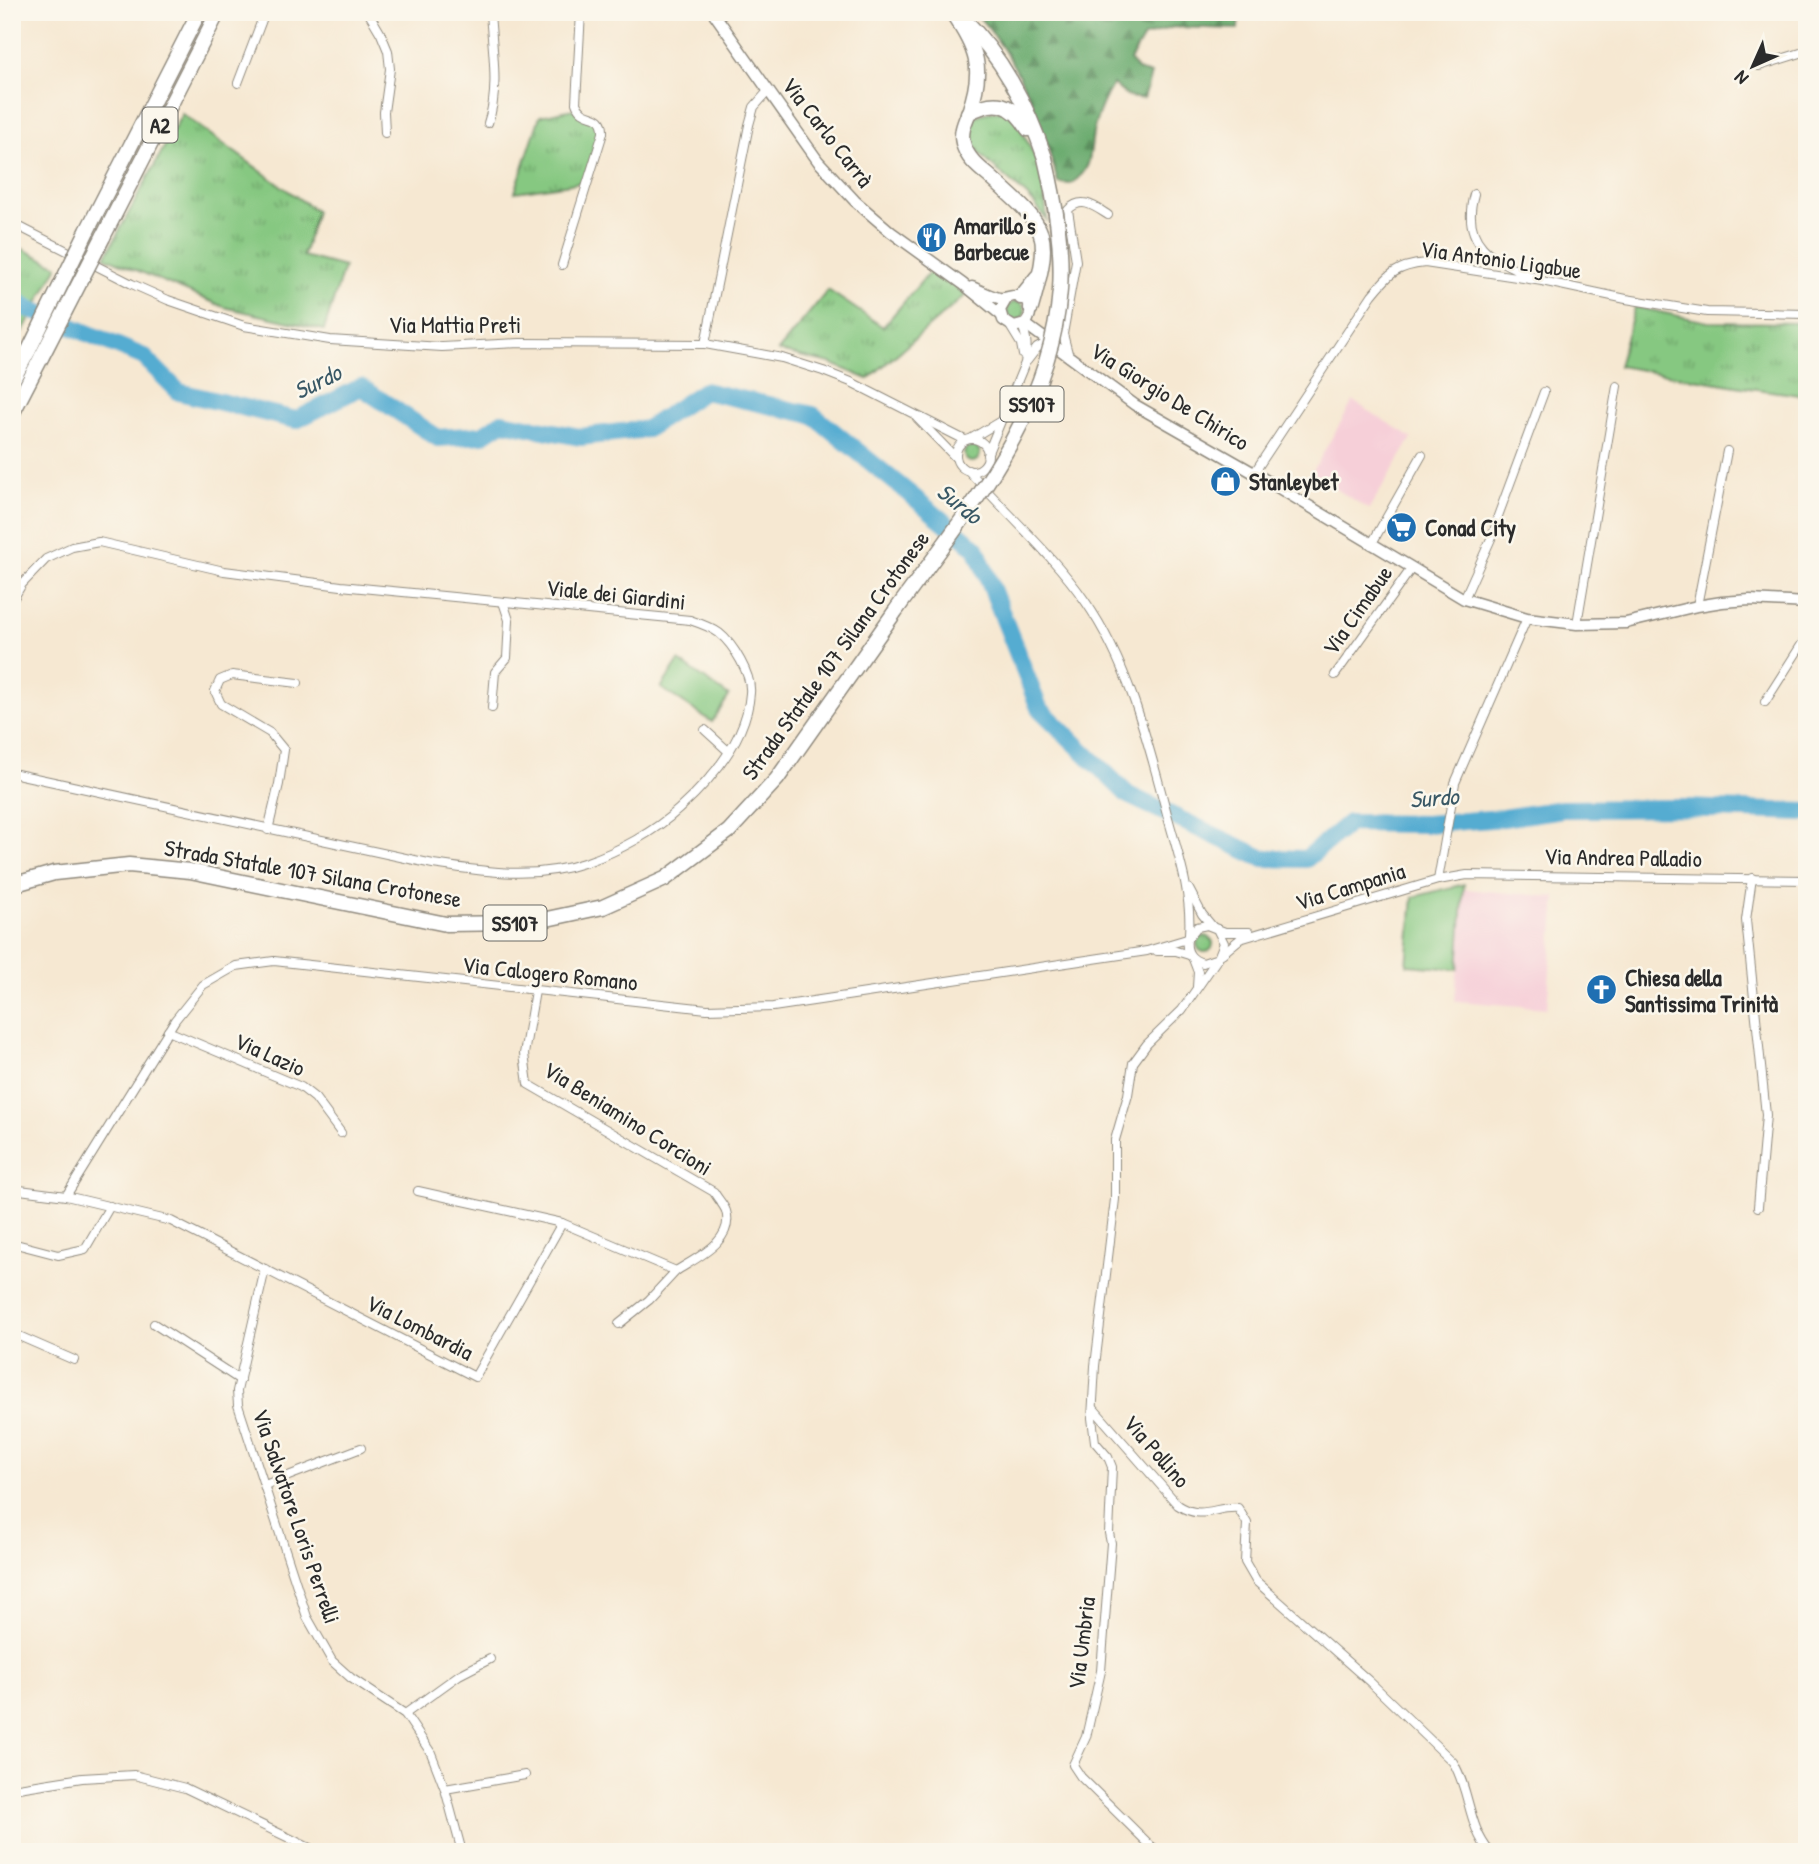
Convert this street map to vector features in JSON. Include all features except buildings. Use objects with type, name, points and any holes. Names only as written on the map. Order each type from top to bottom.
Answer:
[{"type":"highway","name":"A2","points":[[12,414],[87,231],[199,12]]},
{"type":"highway","name":"A2","points":[[12,381],[35,353],[103,237],[218,12]]},
{"type":"highway","points":[[952,12],[967,35],[975,55],[978,75],[976,90],[962,130],[963,144],[973,162],[1034,219],[1041,233],[1044,246],[1042,270],[1031,311]]},
{"type":"highway","name":"Strada Statale 107 Silana Crotonese","points":[[12,885],[54,873],[130,865],[190,871],[446,924],[528,923],[603,907],[665,878],[729,831],[777,779],[988,479],[1013,440],[1044,372],[1055,330],[1060,289],[1060,245],[1055,201],[1045,158],[1032,121],[1015,87],[997,57],[958,12]]},
{"type":"highway","points":[[968,113],[993,103],[1013,110],[1022,118],[1045,158]]},
{"type":"highway","points":[[1014,297],[1042,270]]},
{"type":"main road","name":"Via Carlo Carrà","points":[[713,12],[818,160],[855,201],[891,232],[1001,315]]},
{"type":"main road","name":"Via Carlo Carrà","points":[[963,284],[996,297],[1014,297]]},
{"type":"main road","points":[[1014,297],[1028,301],[1031,311],[1065,354],[1001,315],[1001,306],[1014,297]]},
{"type":"main road","points":[[1019,325],[1031,311]]},
{"type":"main road","name":"Via Giorgio De Chirico","points":[[1065,354],[1135,405],[1464,599],[1527,618],[1577,624],[1626,623],[1697,606],[1750,600],[1807,603]]},
{"type":"street","points":[[238,83],[265,12]]},
{"type":"street","points":[[368,12],[382,34],[388,51],[390,69],[384,112],[385,133]]},
{"type":"street","points":[[488,123],[493,110],[494,94],[490,12]]},
{"type":"street","points":[[562,265],[604,125],[601,120],[583,114],[576,103],[582,12]]},
{"type":"street","points":[[1759,66],[1807,51]]},
{"type":"street","points":[[705,344],[749,125],[754,107],[769,90]]},
{"type":"street","points":[[1474,194],[1470,210],[1472,229],[1484,251],[1542,281]]},
{"type":"street","points":[[1065,354],[1063,334],[1076,261],[1068,210],[1074,204],[1084,202],[1108,215]]},
{"type":"street","name":"Via Mattia Preti","points":[[12,223],[144,289],[244,326],[330,340],[442,347],[533,343],[705,344],[782,358],[823,371],[967,440],[984,445],[987,455]]},
{"type":"street","name":"Via Antonio Ligabue","points":[[1254,473],[1372,296],[1390,273],[1407,265],[1425,262],[1707,312],[1807,314]]},
{"type":"street","points":[[1019,325],[1025,363]]},
{"type":"street","points":[[981,467],[1025,363],[1037,348],[1048,342]]},
{"type":"street","points":[[1577,624],[1617,386]]},
{"type":"street","points":[[1464,599],[1494,532],[1544,392]]},
{"type":"street","name":"Via Mattia Preti","points":[[910,411],[1004,511]]},
{"type":"street","points":[[956,458],[958,447],[999,422]]},
{"type":"street","points":[[1697,606],[1727,451]]},
{"type":"street","points":[[1371,545],[1422,454]]},
{"type":"street","points":[[968,470],[981,467]]},
{"type":"street","points":[[981,467],[1004,511],[1084,600],[1116,655],[1132,696],[1186,883],[1190,917],[1188,937],[1191,957],[1198,972],[1197,990]]},
{"type":"street","name":"Viale dei Giardini","points":[[12,601],[22,584],[46,559],[72,547],[99,542],[224,571],[341,586],[690,620],[718,632],[740,658],[751,691],[741,731],[716,769],[678,810],[633,841],[586,862],[538,872],[496,874],[433,864],[12,773]]},
{"type":"street","name":"Via Cimabue","points":[[1335,675],[1411,569]]},
{"type":"street","points":[[492,708],[495,671],[507,658],[509,620],[503,602]]},
{"type":"street","points":[[1438,880],[1455,783],[1527,618]]},
{"type":"street","points":[[1765,702],[1807,636]]},
{"type":"street","points":[[268,830],[284,750],[270,733],[220,704],[215,691],[220,680],[232,674],[298,683]]},
{"type":"street","points":[[705,730],[728,751]]},
{"type":"street","name":"Via Andrea Palladio","points":[[1438,880],[1467,875],[1503,874],[1807,880]]},
{"type":"street","points":[[1752,877],[1746,920],[1766,1115],[1758,1207]]},
{"type":"street","name":"Via Campania","points":[[1220,956],[1240,939],[1438,880]]},
{"type":"street","points":[[1147,951],[1176,951],[1203,963],[1220,956],[1223,938],[1202,914],[1186,883]]},
{"type":"street","points":[[1147,951],[1188,937],[1202,925],[1215,928]]},
{"type":"street","name":"Via Campania","points":[[1215,928],[1237,933],[1273,929]]},
{"type":"street","name":"Via Calogero Romano","points":[[66,1196],[168,1031],[203,985],[236,966],[275,961],[707,1009],[774,1007],[1147,951]]},
{"type":"street","name":"Via Pollino","points":[[1220,956],[1197,990],[1147,1044],[1133,1063],[1130,1072],[1128,1095],[1115,1140],[1115,1199],[1095,1366],[1093,1408],[1178,1505],[1198,1514],[1238,1508],[1247,1523],[1245,1562],[1256,1581],[1362,1674],[1453,1762],[1460,1773],[1484,1844],[1490,1852]]},
{"type":"street","name":"Via Beniamino Corcioni","points":[[535,991],[524,1054],[528,1084],[713,1192],[726,1211],[726,1227],[714,1247],[676,1271]]},
{"type":"street","name":"Via Lazio","points":[[168,1031],[301,1087],[315,1098],[341,1133]]},
{"type":"street","points":[[12,1189],[66,1196],[171,1221],[265,1269]]},
{"type":"street","points":[[418,1191],[562,1223],[676,1271],[649,1300],[619,1324]]},
{"type":"street","points":[[12,1242],[58,1255],[85,1249],[110,1206]]},
{"type":"street","name":"Via Lombardia","points":[[265,1269],[475,1377],[562,1223]]},
{"type":"street","name":"Via Salvatore Loris Perrelli","points":[[265,1269],[240,1380],[238,1405],[307,1617],[332,1661],[405,1714],[431,1753],[445,1789],[462,1852]]},
{"type":"street","points":[[154,1324],[240,1380]]},
{"type":"street","points":[[12,1333],[75,1360]]},
{"type":"street","name":"Via Umbria","points":[[1093,1408],[1095,1442],[1112,1466],[1109,1532],[1111,1543],[1101,1671],[1086,1737],[1073,1765],[1081,1777],[1157,1852]]},
{"type":"street","points":[[265,1485],[361,1448]]},
{"type":"street","points":[[405,1714],[459,1675],[490,1659]]},
{"type":"street","points":[[12,1788],[82,1778],[134,1775],[185,1788],[313,1850],[327,1852]]},
{"type":"street","points":[[445,1789],[526,1775]]},
{"type":"shaded area","points":[[1353,401],[1412,438],[1369,509],[1311,474]]},
{"type":"shaded area","points":[[1464,889],[1556,897],[1547,1008],[1455,1001]]},
{"type":"green space","points":[[974,12],[1239,12],[1238,29],[1173,27],[1144,37],[1130,60],[1137,70],[1151,74],[1144,98],[1130,97],[1113,84],[1097,119],[1088,164],[1085,171],[1071,184],[1058,183],[1027,92],[1004,50]]},
{"type":"green space","points":[[573,109],[583,117],[598,121],[601,129],[584,182],[515,192],[540,116]]},
{"type":"green space","points":[[1008,110],[1017,121],[1042,171],[1047,220],[1030,199],[987,161],[974,147],[967,134],[968,122],[981,114]]},
{"type":"green space","points":[[182,114],[316,211],[303,256],[344,267],[324,330],[224,307],[105,257]]},
{"type":"green space","points":[[12,244],[58,266],[23,331],[12,332]]},
{"type":"green space","points":[[933,268],[966,295],[868,379],[830,363],[778,351],[828,290],[883,327]]},
{"type":"green space","points":[[1016,302],[1022,305],[1025,311],[1022,317],[1016,320],[1010,317],[1007,311],[1010,305]]},
{"type":"green space","points":[[1635,307],[1708,322],[1807,323],[1807,396],[1618,366]]},
{"type":"green space","points":[[972,446],[980,454],[972,462],[964,454]]},
{"type":"green space","points":[[679,661],[729,696],[712,722],[661,688]]},
{"type":"green space","points":[[1464,884],[1458,969],[1407,965],[1413,897]]},
{"type":"green space","points":[[1202,936],[1208,936],[1213,944],[1211,950],[1202,952],[1197,947],[1197,941]]},
{"type":"waterway","name":"Surdo","points":[[12,297],[25,307],[144,357],[179,392],[296,420],[361,387],[438,438],[482,435],[502,422],[580,437],[647,429],[704,391],[813,415],[976,548],[1039,708],[1128,795],[1262,858],[1306,859],[1349,823],[1426,824],[1503,818],[1562,809],[1681,808],[1807,812]]},
{"type":"place","name":"Amarillo's Barbecue","points":[[931,238]]},
{"type":"place","name":"Stanleybet","points":[[1226,481]]},
{"type":"place","name":"Conad City","points":[[1402,527]]},
{"type":"place","name":"Chiesa della Santissima Trinità","points":[[1602,990]]}]
